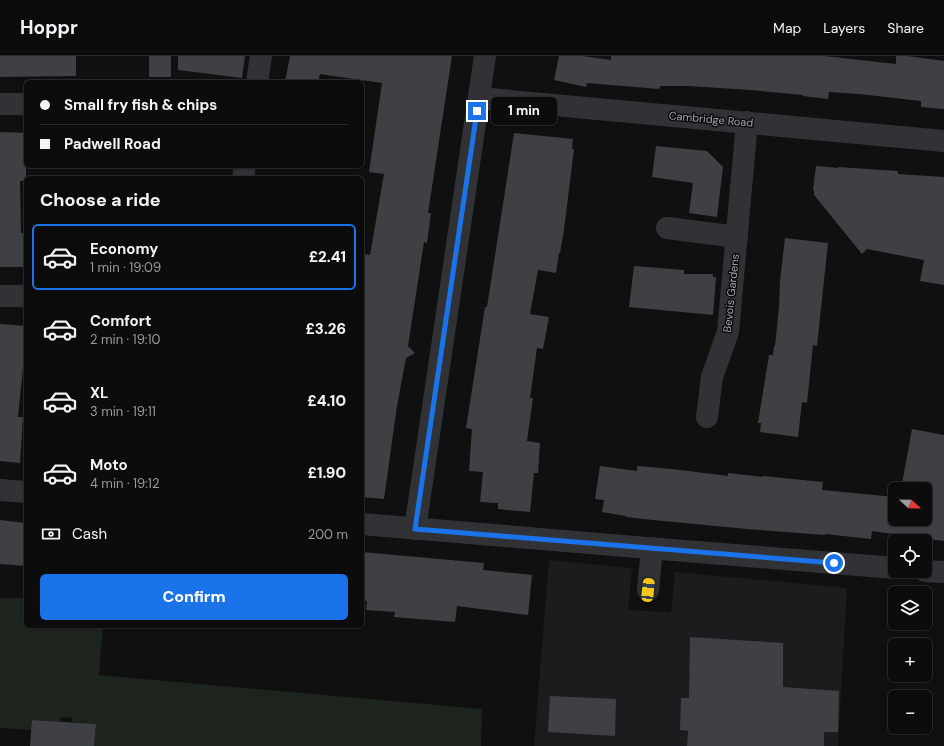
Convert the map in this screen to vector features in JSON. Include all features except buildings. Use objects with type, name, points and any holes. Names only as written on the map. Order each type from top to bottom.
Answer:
[{"type":"street","points":[[257,80],[262,56]]},
{"type":"street","points":[[415,529],[485,56]]},
{"type":"street","name":"Cambridge Road","points":[[479,98],[944,141]]},
{"type":"street","points":[[0,104],[24,104]]},
{"type":"street","name":"Bevois Gardens","points":[[707,417],[712,377],[728,332],[747,122]]},
{"type":"street","name":"Bevois Gardens","points":[[667,228],[737,238]]},
{"type":"street","points":[[0,296],[24,296]]},
{"type":"street","points":[[0,490],[24,492]]},
{"type":"street","points":[[364,524],[888,567]]},
{"type":"street","points":[[648,590],[652,548]]},
{"type":"street","points":[[932,571],[944,572]]},
{"type":"shaded area","points":[[549,560],[632,568],[628,610],[671,612],[675,572],[847,588],[838,746],[534,746]]},
{"type":"shaded area","points":[[0,598],[24,598],[24,628],[103,628],[99,675],[482,709],[481,746],[94,746],[96,724],[72,722],[72,718],[61,717],[60,722],[33,720],[32,730],[0,728]]},
{"type":"route","points":[[477,111],[415,529],[834,563]]}]
